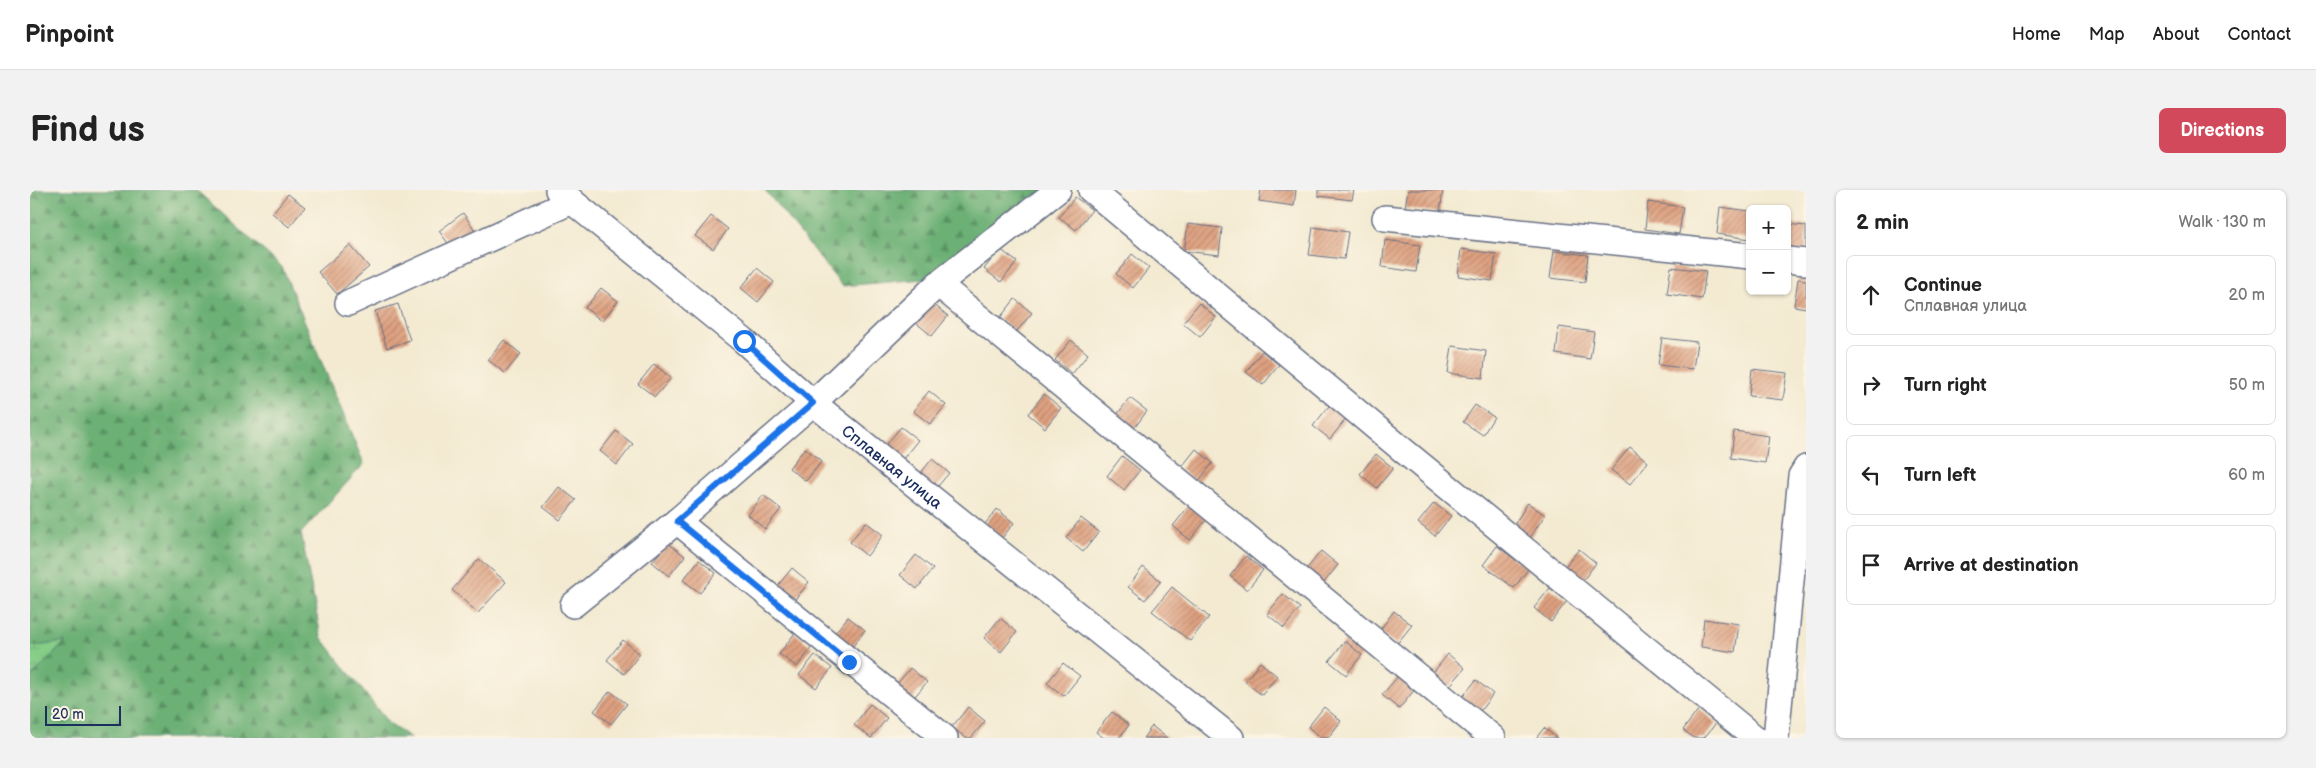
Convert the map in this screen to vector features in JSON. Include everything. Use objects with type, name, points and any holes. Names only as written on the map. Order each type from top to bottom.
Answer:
[{"type":"lane","points":[[573,605],[677,521],[813,403],[938,284],[1058,190]]},
{"type":"lane","points":[[1091,190],[1396,445],[1755,738]]},
{"type":"lane","points":[[348,303],[565,196]]},
{"type":"lane","name":"Сплавная улица","points":[[565,196],[744,341],[813,403],[1231,738]]},
{"type":"lane","points":[[1385,218],[1746,256]]},
{"type":"lane","points":[[1791,260],[1806,262]]},
{"type":"lane","points":[[938,284],[1492,738]]},
{"type":"lane","points":[[1776,738],[1801,476],[1806,468]]},
{"type":"lane","points":[[677,521],[945,738]]},
{"type":"green space","points":[[30,190],[196,190],[282,267],[364,464],[301,533],[321,637],[389,724],[411,738],[30,738],[30,678],[65,642],[30,647]]},
{"type":"green space","points":[[765,190],[1045,190],[935,278],[842,286]]},
{"type":"green space","points":[[65,642],[30,678],[30,647]]},
{"type":"building","points":[[1261,190],[1296,190],[1294,206],[1259,201]]},
{"type":"building","points":[[1318,190],[1354,190],[1352,200],[1318,196]]},
{"type":"building","points":[[1408,190],[1443,190],[1440,213],[1405,208]]},
{"type":"building","points":[[288,194],[305,207],[289,227],[272,213]]},
{"type":"building","points":[[1075,197],[1092,210],[1076,230],[1059,217]]},
{"type":"building","points":[[1648,202],[1683,207],[1679,234],[1645,229]]},
{"type":"building","points":[[1720,207],[1746,210],[1746,238],[1717,234]]},
{"type":"building","points":[[463,213],[477,233],[453,250],[439,231]]},
{"type":"building","points":[[711,216],[728,229],[713,249],[695,236]]},
{"type":"building","points":[[1188,224],[1222,228],[1219,255],[1184,251]]},
{"type":"building","points":[[1791,224],[1806,226],[1806,254],[1791,252]]},
{"type":"building","points":[[1313,227],[1348,232],[1344,259],[1309,255]]},
{"type":"building","points":[[1385,240],[1420,245],[1416,272],[1382,267]]},
{"type":"building","points":[[350,245],[369,267],[337,294],[318,272]]},
{"type":"building","points":[[1000,249],[1017,262],[1001,282],[984,269]]},
{"type":"building","points":[[1461,249],[1496,254],[1492,281],[1458,276]]},
{"type":"building","points":[[1554,251],[1588,255],[1585,282],[1550,278]]},
{"type":"building","points":[[1132,254],[1149,268],[1133,288],[1116,274]]},
{"type":"building","points":[[1671,267],[1706,271],[1702,299],[1667,294]]},
{"type":"building","points":[[757,268],[774,282],[758,302],[741,288]]},
{"type":"building","points":[[1798,279],[1806,280],[1806,308],[1794,306]]},
{"type":"building","points":[[601,288],[618,301],[602,321],[585,308]]},
{"type":"building","points":[[1015,299],[1032,313],[1016,332],[999,319]]},
{"type":"building","points":[[931,302],[948,316],[932,336],[915,322]]},
{"type":"building","points":[[1199,303],[1216,317],[1200,337],[1183,323]]},
{"type":"building","points":[[398,304],[410,340],[387,348],[375,311]]},
{"type":"building","points":[[1559,327],[1594,332],[1590,359],[1556,354]]},
{"type":"building","points":[[1662,338],[1697,342],[1693,369],[1658,365]]},
{"type":"building","points":[[504,340],[521,354],[505,373],[488,360]]},
{"type":"building","points":[[1071,340],[1088,354],[1072,374],[1055,360]]},
{"type":"building","points":[[1452,346],[1486,351],[1483,378],[1448,373]]},
{"type":"building","points":[[1262,351],[1279,365],[1263,385],[1246,372]]},
{"type":"building","points":[[654,364],[671,378],[655,397],[638,384]]},
{"type":"building","points":[[1752,369],[1787,373],[1783,400],[1749,396]]},
{"type":"building","points":[[929,391],[946,405],[930,424],[913,411]]},
{"type":"building","points":[[1044,394],[1061,408],[1045,428],[1028,414]]},
{"type":"building","points":[[1130,398],[1147,411],[1132,431],[1114,418]]},
{"type":"building","points":[[1475,405],[1494,417],[1483,435],[1463,422]]},
{"type":"building","points":[[1329,406],[1346,419],[1330,439],[1313,426]]},
{"type":"building","points":[[901,427],[918,440],[902,460],[885,446]]},
{"type":"building","points":[[616,431],[633,444],[617,465],[600,451]]},
{"type":"building","points":[[1734,431],[1769,436],[1765,463],[1731,458]]},
{"type":"building","points":[[1630,447],[1648,462],[1630,484],[1611,470]]},
{"type":"building","points":[[805,448],[822,461],[806,481],[789,468]]},
{"type":"building","points":[[1196,449],[1213,463],[1197,483],[1180,469]]},
{"type":"building","points":[[1376,454],[1393,468],[1377,488],[1360,474]]},
{"type":"building","points":[[1122,456],[1140,470],[1124,490],[1107,476]]},
{"type":"building","points":[[932,459],[949,473],[933,492],[916,479]]},
{"type":"building","points":[[559,487],[576,500],[560,520],[543,507]]},
{"type":"building","points":[[763,495],[781,509],[765,529],[748,515]]},
{"type":"building","points":[[1434,503],[1451,516],[1435,536],[1418,523]]},
{"type":"building","points":[[1528,503],[1545,515],[1529,539],[1512,528]]},
{"type":"building","points":[[1189,506],[1206,520],[1190,540],[1173,526]]},
{"type":"building","points":[[997,509],[1014,523],[998,543],[981,529]]},
{"type":"building","points":[[1081,518],[1099,532],[1083,552],[1066,538]]},
{"type":"building","points":[[866,522],[883,535],[867,556],[850,542]]},
{"type":"building","points":[[668,543],[685,556],[669,576],[652,562]]},
{"type":"building","points":[[1497,546],[1528,569],[1514,588],[1483,565]]},
{"type":"building","points":[[1579,549],[1596,563],[1581,583],[1563,569]]},
{"type":"building","points":[[1321,551],[1338,565],[1322,585],[1305,571]]},
{"type":"building","points":[[916,555],[933,569],[917,589],[900,575]]},
{"type":"building","points":[[1246,556],[1263,570],[1247,590],[1230,576]]},
{"type":"building","points":[[479,559],[506,582],[478,613],[452,590]]},
{"type":"building","points":[[699,560],[716,573],[700,593],[683,580]]},
{"type":"building","points":[[1143,567],[1161,581],[1145,600],[1128,587]]},
{"type":"building","points":[[792,568],[809,582],[793,602],[776,588]]},
{"type":"building","points":[[1172,587],[1209,617],[1190,641],[1152,611]]},
{"type":"building","points":[[1550,588],[1567,601],[1551,622],[1534,608]]},
{"type":"building","points":[[1283,594],[1300,608],[1284,628],[1267,614]]},
{"type":"building","points":[[1394,611],[1412,625],[1396,645],[1379,631]]},
{"type":"building","points":[[848,617],[865,630],[850,650],[832,636]]},
{"type":"building","points":[[1000,618],[1017,632],[1001,652],[984,638]]},
{"type":"building","points":[[1704,619],[1739,624],[1735,652],[1701,647]]},
{"type":"building","points":[[795,633],[812,647],[797,667],[779,654]]},
{"type":"building","points":[[623,640],[640,654],[624,674],[607,660]]},
{"type":"building","points":[[1345,641],[1362,655],[1346,675],[1329,661]]},
{"type":"building","points":[[1448,654],[1465,668],[1449,687],[1432,674]]},
{"type":"building","points":[[815,655],[832,668],[816,688],[799,675]]},
{"type":"building","points":[[1260,662],[1277,676],[1262,695],[1245,682]]},
{"type":"building","points":[[1063,663],[1080,676],[1064,696],[1047,683]]},
{"type":"building","points":[[910,668],[927,682],[911,701],[894,688]]},
{"type":"building","points":[[1398,676],[1415,689],[1399,709],[1382,695]]},
{"type":"building","points":[[1476,680],[1493,694],[1478,714],[1460,700]]},
{"type":"building","points":[[610,691],[627,704],[611,724],[594,711]]},
{"type":"building","points":[[870,704],[887,718],[871,738],[854,725]]},
{"type":"building","points":[[968,707],[985,721],[971,738],[966,738],[952,727]]},
{"type":"building","points":[[1324,707],[1341,721],[1328,738],[1322,738],[1308,727]]},
{"type":"building","points":[[1699,709],[1716,723],[1704,738],[1694,738],[1683,730]]},
{"type":"building","points":[[1112,712],[1129,725],[1119,738],[1104,738],[1096,732]]},
{"type":"building","points":[[1152,726],[1167,738],[1143,738]]},
{"type":"building","points":[[1544,728],[1557,738],[1536,738]]},
{"type":"route","points":[[744,341],[813,403],[677,521],[849,662]]}]
